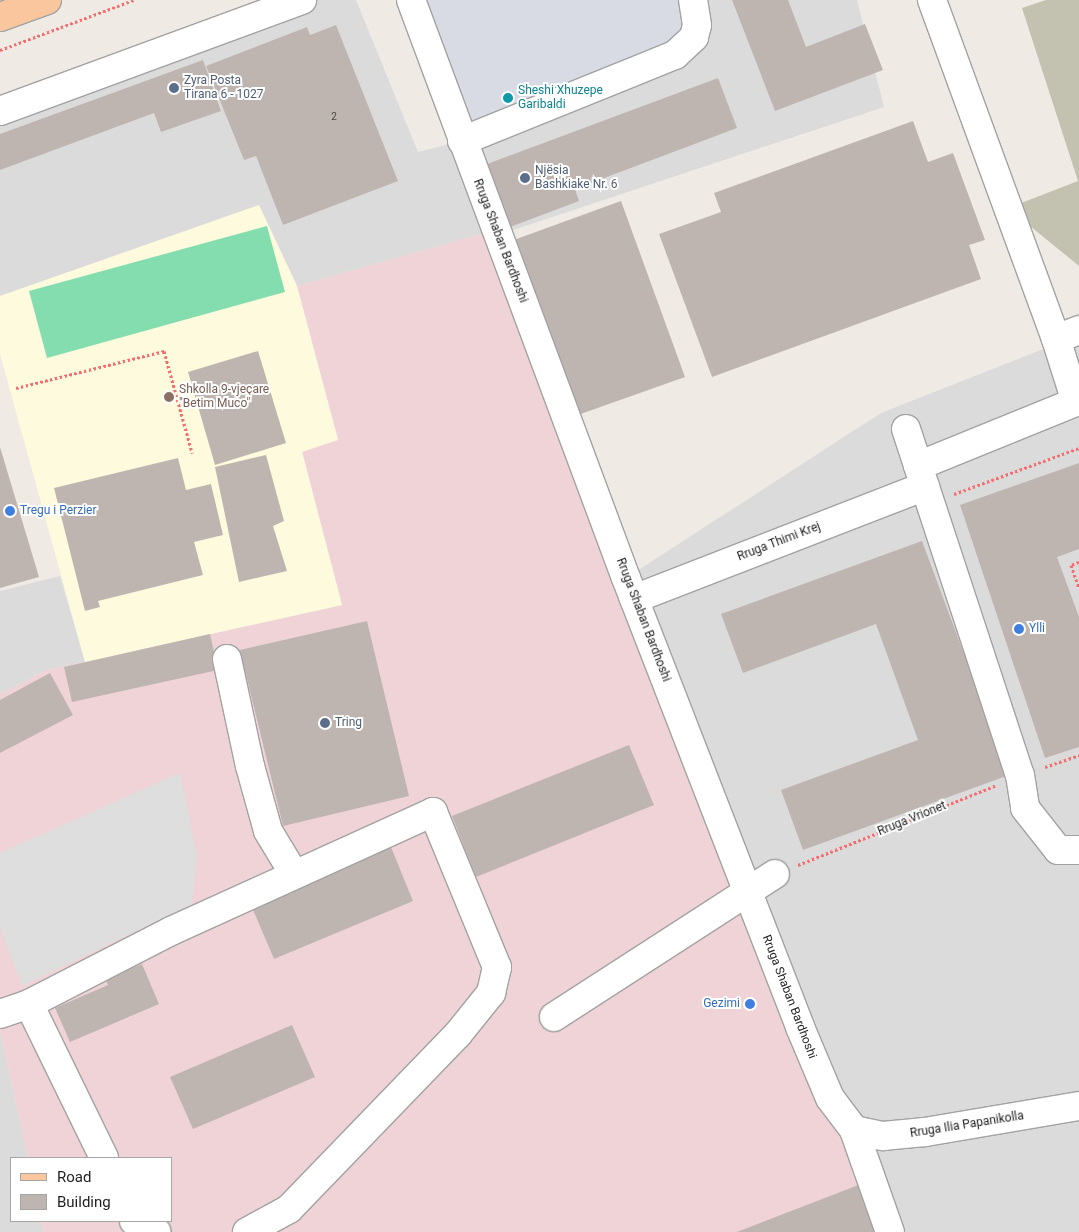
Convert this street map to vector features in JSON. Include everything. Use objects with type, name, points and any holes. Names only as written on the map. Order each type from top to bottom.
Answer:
[{"type":"main road","points":[[0,16],[47,0]]},
{"type":"street","points":[[0,111],[302,0]]},
{"type":"street","name":"Rruga Shaban Bardhoshi","points":[[411,0],[634,599],[830,1098],[854,1130],[890,1232]]},
{"type":"street","points":[[462,141],[675,55],[694,37],[697,24],[693,0]]},
{"type":"street","points":[[932,0],[1068,334]]},
{"type":"street","name":"Rruga Thimi Krej","points":[[634,599],[924,485],[1076,402],[1068,334]]},
{"type":"street","points":[[906,429],[1020,775],[1025,808],[1058,850],[1079,850]]},
{"type":"street","points":[[227,659],[250,766],[268,831],[294,874]]},
{"type":"street","points":[[0,1014],[29,1004],[171,931],[433,812],[497,967],[491,993],[458,1034],[289,1209],[247,1232]]},
{"type":"street","points":[[554,1017],[775,874]]},
{"type":"street","points":[[29,1004],[104,1157]]},
{"type":"street","name":"Rruga Ilia Papanikolla","points":[[854,1130],[883,1136],[925,1132],[1079,1106]]},
{"type":"street","points":[[136,1222],[158,1232]]},
{"type":"path","points":[[0,50],[134,0]]},
{"type":"path","points":[[16,388],[164,351],[192,453]]},
{"type":"path","points":[[924,485],[1079,448]]},
{"type":"path","points":[[1079,562],[1071,565],[1079,588]]},
{"type":"path","name":"Rruga Vrionet","points":[[775,874],[1020,775],[1079,756]]},
{"type":"shaded area","points":[[285,0],[356,0],[418,152],[462,141],[496,230],[297,286],[259,206],[0,296],[0,101]]},
{"type":"shaded area","points":[[404,0],[857,0],[884,107],[504,233]]},
{"type":"shaded area","name":"Sheshi Xhuzepe Garibaldi","points":[[411,0],[693,0],[694,37],[462,141]]},
{"type":"shaded area","points":[[1046,0],[1079,0],[1079,266],[1008,208],[1078,181],[1022,8]]},
{"type":"shaded area","name":"Shkolla 9-vjeçare \"Betim Muco\"","points":[[259,205],[297,286],[338,440],[302,452],[342,605],[85,662],[0,354],[0,296]]},
{"type":"shaded area","points":[[496,230],[890,1232],[44,1232],[41,1222],[172,1222],[172,1157],[28,1157],[0,1030],[0,694],[47,670],[342,605],[302,451],[338,439],[297,286]]},
{"type":"shaded area","points":[[1079,335],[1079,1232],[890,1232],[626,578],[881,413]]},
{"type":"shaded area","points":[[60,576],[85,662],[47,670],[0,694],[0,591]]},
{"type":"shaded area","points":[[180,773],[197,857],[192,904],[22,986],[0,927],[0,853]]},
{"type":"shaded area","points":[[0,1030],[28,1157],[10,1157],[10,1222],[41,1222],[44,1232],[0,1232]]},
{"type":"green space","points":[[267,226],[285,292],[47,358],[29,291]]},
{"type":"building","points":[[732,0],[788,0],[806,47],[865,24],[883,70],[775,111]]},
{"type":"building","points":[[336,25],[398,181],[283,225],[256,156],[244,160],[206,66],[307,27],[310,35]]},
{"type":"building","points":[[203,60],[221,111],[161,132],[154,113],[0,170],[0,134]]},
{"type":"building","points":[[718,78],[737,128],[575,189],[579,201],[510,227],[487,164]]},
{"type":"building","points":[[913,121],[928,162],[953,153],[985,240],[969,245],[981,279],[712,377],[659,234],[721,212],[714,193]]},
{"type":"building","points":[[621,201],[685,377],[575,416],[511,241]]},
{"type":"building","points":[[258,351],[286,443],[215,465],[188,372]]},
{"type":"building","name":"Tregu i Perzier","points":[[0,447],[39,577],[0,588]]},
{"type":"building","points":[[266,455],[284,521],[273,526],[287,571],[239,582],[215,467]]},
{"type":"building","points":[[178,458],[186,490],[211,484],[223,535],[194,542],[203,575],[98,601],[100,607],[85,611],[54,488]]},
{"type":"building","points":[[1079,463],[1079,549],[1057,557],[1079,617],[1079,747],[1045,758],[960,505]]},
{"type":"building","points":[[922,541],[1009,775],[803,850],[781,790],[918,740],[876,624],[743,673],[721,614]]},
{"type":"building","name":"Tring","points":[[367,621],[409,796],[283,826],[240,650]]},
{"type":"building","points":[[210,634],[218,670],[72,702],[64,667]]},
{"type":"building","points":[[50,673],[73,715],[0,753],[0,700]]},
{"type":"building","points":[[629,745],[654,805],[476,877],[452,816]]},
{"type":"building","points":[[391,847],[413,901],[274,959],[251,905]]},
{"type":"building","points":[[142,964],[159,1004],[70,1042],[55,1008],[108,985],[106,979]]},
{"type":"building","points":[[292,1025],[315,1077],[193,1129],[170,1077]]},
{"type":"building","points":[[861,1184],[880,1232],[737,1232]]},
{"type":"place","name":"Zyra Posta Tirana 6 - 1027","points":[[174,88]]},
{"type":"place","name":"Sheshi Xhuzepe Garibaldi","points":[[508,98]]},
{"type":"place","name":"Njësia Bashkiake Nr. 6","points":[[525,178]]},
{"type":"place","name":"Shkolla 9-vjeçare \"Betim Muco\"","points":[[169,397]]},
{"type":"place","name":"Tregu i Perzier","points":[[10,511]]},
{"type":"place","name":"Ylli","points":[[1019,629]]},
{"type":"place","name":"Tring","points":[[325,723]]},
{"type":"place","name":"Gezimi","points":[[750,1004]]}]
